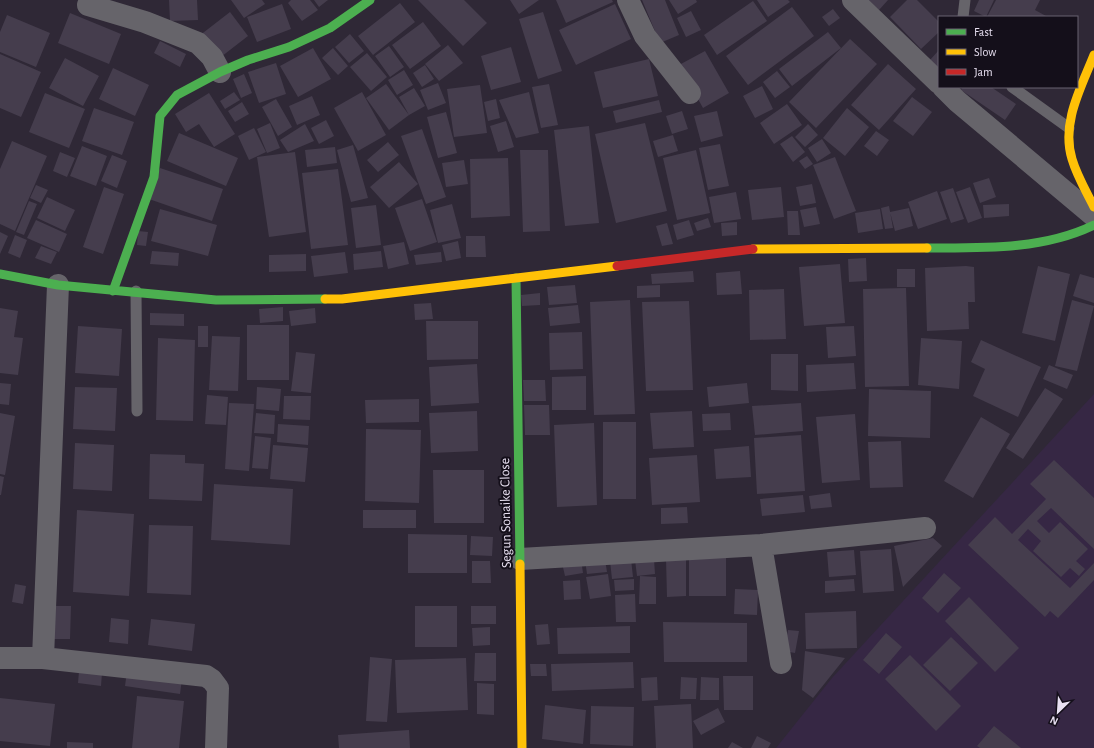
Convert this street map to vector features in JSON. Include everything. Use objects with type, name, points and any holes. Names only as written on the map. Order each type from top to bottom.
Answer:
[{"type":"street","points":[[113,291],[154,177],[160,116],[178,95],[220,72],[248,60],[289,47],[330,28],[370,0]]},
{"type":"street","points":[[628,0],[645,36],[690,93]]},
{"type":"street","points":[[853,0],[938,82]]},
{"type":"street","points":[[88,5],[145,22],[198,43],[212,57],[220,72]]},
{"type":"street","points":[[1094,55],[1074,104],[1069,128],[1069,145],[1075,167],[1094,207]]},
{"type":"street","points":[[944,88],[957,101],[1094,216]]},
{"type":"street","points":[[0,274],[58,285],[113,291],[136,291],[216,300],[342,299],[761,248],[992,248],[1046,241],[1082,231],[1094,225]]},
{"type":"street","name":"Segun Sonaike Close","points":[[516,278],[522,748]]},
{"type":"street","points":[[44,658],[58,285]]},
{"type":"street","points":[[520,559],[761,545],[925,528]]},
{"type":"street","points":[[761,545],[781,663]]},
{"type":"street","points":[[0,658],[44,658],[206,676],[212,680],[218,688],[216,748]]},
{"type":"lane","points":[[963,16],[965,0]]},
{"type":"lane","points":[[1013,88],[1069,128]]},
{"type":"lane","points":[[136,291],[137,411]]},
{"type":"shaded area","points":[[1094,394],[1094,748],[776,748],[832,678]]},
{"type":"building","points":[[169,0],[197,0],[198,20],[170,21]]},
{"type":"building","points":[[231,0],[262,0],[265,4],[244,18]]},
{"type":"building","points":[[291,0],[310,0],[318,10],[302,21],[288,3]]},
{"type":"building","points":[[314,0],[328,0],[319,7]]},
{"type":"building","points":[[418,0],[464,0],[487,23],[463,46]]},
{"type":"building","points":[[510,0],[539,0],[519,14]]},
{"type":"building","points":[[556,0],[612,0],[613,2],[566,23]]},
{"type":"building","points":[[642,0],[665,0],[679,35],[660,43]]},
{"type":"building","points":[[669,0],[696,0],[697,2],[678,14]]},
{"type":"building","points":[[757,0],[788,0],[790,2],[768,17]]},
{"type":"building","points":[[868,0],[888,0],[879,10]]},
{"type":"building","points":[[907,0],[917,0],[938,21],[938,33],[921,49],[890,17]]},
{"type":"building","points":[[979,0],[994,0],[986,16],[974,11]]},
{"type":"building","points":[[996,0],[1040,0],[1035,10],[1046,16],[988,16]]},
{"type":"building","points":[[753,1],[767,21],[717,55],[704,35]]},
{"type":"building","points":[[400,3],[415,22],[373,55],[358,36]]},
{"type":"building","points":[[282,4],[291,29],[257,42],[247,17]]},
{"type":"building","points":[[615,4],[631,39],[576,65],[559,30]]},
{"type":"building","points":[[792,7],[814,36],[748,85],[726,56]]},
{"type":"building","points":[[833,9],[840,18],[829,26],[822,17]]},
{"type":"building","points":[[691,11],[701,30],[686,37],[677,18]]},
{"type":"building","points":[[230,12],[248,36],[217,60],[199,36]]},
{"type":"building","points":[[543,12],[562,71],[538,79],[519,19]]},
{"type":"building","points":[[70,13],[121,34],[109,64],[58,43]]},
{"type":"building","points":[[7,15],[50,33],[36,67],[0,52],[0,32]]},
{"type":"building","points":[[423,22],[441,46],[410,69],[392,45]]},
{"type":"building","points":[[828,32],[841,48],[792,86],[779,69]]},
{"type":"building","points":[[350,34],[364,51],[349,63],[335,47]]},
{"type":"building","points":[[850,39],[877,64],[816,128],[789,102]]},
{"type":"building","points":[[160,41],[186,54],[180,67],[154,53]]},
{"type":"building","points":[[448,45],[463,63],[439,81],[425,64]]},
{"type":"building","points":[[389,46],[404,67],[390,77],[375,56]]},
{"type":"building","points":[[511,47],[521,82],[491,90],[481,56]]},
{"type":"building","points":[[313,48],[331,79],[298,97],[280,66]]},
{"type":"building","points":[[333,48],[348,66],[338,75],[322,58]]},
{"type":"building","points":[[705,51],[729,93],[703,108],[679,65]]},
{"type":"building","points":[[938,51],[938,67],[930,60]]},
{"type":"building","points":[[367,53],[387,77],[371,91],[350,67]]},
{"type":"building","points":[[0,54],[41,72],[21,117],[0,108]]},
{"type":"building","points":[[65,58],[99,76],[83,106],[49,88]]},
{"type":"building","points":[[649,59],[658,96],[603,108],[594,72]]},
{"type":"building","points":[[276,63],[286,94],[259,103],[248,72]]},
{"type":"building","points":[[888,64],[916,89],[879,130],[851,105]]},
{"type":"building","points":[[425,65],[434,79],[422,87],[413,73]]},
{"type":"building","points":[[113,68],[149,85],[135,116],[99,99]]},
{"type":"building","points":[[404,70],[413,85],[397,95],[388,80]]},
{"type":"building","points":[[777,71],[790,87],[775,98],[763,82]]},
{"type":"building","points":[[244,74],[252,93],[241,98],[233,79]]},
{"type":"building","points":[[438,83],[446,103],[428,110],[420,90]]},
{"type":"building","points":[[386,84],[409,115],[389,130],[366,98]]},
{"type":"building","points":[[549,84],[558,125],[541,128],[532,87]]},
{"type":"building","points":[[480,85],[487,133],[454,137],[447,89]]},
{"type":"building","points":[[762,86],[773,109],[755,118],[743,96]]},
{"type":"building","points":[[414,88],[425,106],[409,115],[399,97]]},
{"type":"building","points":[[962,88],[992,88],[1016,104],[1005,120],[961,90]]},
{"type":"building","points":[[234,92],[240,100],[225,109],[220,101]]},
{"type":"building","points":[[362,92],[386,135],[358,151],[334,108]]},
{"type":"building","points":[[529,92],[539,133],[516,138],[499,100]]},
{"type":"building","points":[[45,93],[85,109],[69,148],[29,132]]},
{"type":"building","points":[[209,93],[235,134],[214,147],[199,124],[186,132],[175,114]]},
{"type":"building","points":[[312,96],[320,115],[297,125],[289,106]]},
{"type":"building","points":[[912,97],[932,112],[913,136],[893,121]]},
{"type":"building","points":[[276,99],[292,127],[278,136],[262,107]]},
{"type":"building","points":[[496,99],[500,118],[488,121],[484,102]]},
{"type":"building","points":[[659,100],[662,112],[616,123],[613,111]]},
{"type":"building","points":[[242,102],[249,114],[235,122],[228,111]]},
{"type":"building","points":[[787,104],[802,125],[774,144],[760,123]]},
{"type":"building","points":[[94,108],[134,122],[122,155],[82,141]]},
{"type":"building","points":[[847,108],[869,127],[845,156],[823,138]]},
{"type":"building","points":[[682,111],[688,129],[672,134],[666,116]]},
{"type":"building","points":[[717,111],[723,136],[701,142],[694,116]]},
{"type":"building","points":[[446,112],[457,153],[438,158],[427,117]]},
{"type":"building","points":[[326,120],[334,136],[319,144],[311,128]]},
{"type":"building","points":[[506,121],[514,147],[498,152],[490,126]]},
{"type":"building","points":[[270,123],[280,148],[267,153],[257,129]]},
{"type":"building","points":[[645,123],[667,211],[616,223],[595,134]]},
{"type":"building","points":[[305,124],[314,141],[288,152],[280,140]]},
{"type":"building","points":[[808,124],[818,135],[805,147],[795,137]]},
{"type":"building","points":[[589,126],[599,223],[565,226],[554,130]]},
{"type":"building","points":[[254,128],[266,152],[249,160],[238,136]]},
{"type":"building","points":[[422,129],[446,197],[426,204],[401,136]]},
{"type":"building","points":[[876,131],[889,140],[877,156],[864,146]]},
{"type":"building","points":[[179,133],[238,158],[226,186],[167,161]]},
{"type":"building","points":[[673,135],[678,151],[658,157],[653,141]]},
{"type":"building","points":[[792,136],[805,152],[793,162],[780,144]]},
{"type":"building","points":[[822,139],[831,153],[817,162],[808,148]]},
{"type":"building","points":[[12,141],[47,156],[15,231],[0,224],[0,169]]},
{"type":"building","points":[[388,142],[399,155],[378,172],[367,160]]},
{"type":"building","points":[[720,144],[729,186],[708,190],[699,148]]},
{"type":"building","points":[[353,145],[368,198],[351,202],[337,150]]},
{"type":"building","points":[[82,146],[107,156],[96,186],[70,176]]},
{"type":"building","points":[[335,147],[337,163],[307,167],[305,150]]},
{"type":"building","points":[[520,150],[548,150],[550,231],[523,232]]},
{"type":"building","points":[[696,150],[710,213],[677,220],[663,158]]},
{"type":"building","points":[[60,152],[75,158],[67,177],[53,171]]},
{"type":"building","points":[[295,152],[306,232],[269,237],[257,157]]},
{"type":"building","points":[[112,155],[127,161],[117,188],[101,181]]},
{"type":"building","points":[[807,156],[813,164],[805,169],[799,161]]},
{"type":"building","points":[[835,157],[856,211],[834,219],[813,165]]},
{"type":"building","points":[[508,158],[510,216],[471,218],[470,159]]},
{"type":"building","points":[[464,160],[468,184],[446,187],[442,163]]},
{"type":"building","points":[[399,162],[418,184],[389,208],[370,187]]},
{"type":"building","points":[[160,168],[223,189],[212,221],[149,199]]},
{"type":"building","points":[[338,169],[348,245],[311,249],[302,173]]},
{"type":"building","points":[[989,178],[996,197],[980,203],[973,183]]},
{"type":"building","points":[[812,184],[816,203],[800,206],[796,187]]},
{"type":"building","points":[[36,185],[48,190],[41,203],[30,198]]},
{"type":"building","points":[[104,187],[124,194],[103,254],[83,247]]},
{"type":"building","points":[[781,187],[784,217],[752,220],[748,190]]},
{"type":"building","points":[[970,187],[982,218],[968,223],[956,192]]},
{"type":"building","points":[[953,188],[964,219],[951,223],[940,192]]},
{"type":"building","points":[[937,191],[947,219],[918,229],[908,202]]},
{"type":"building","points":[[736,192],[741,219],[714,223],[709,197]]},
{"type":"building","points":[[47,197],[75,210],[65,231],[37,218]]},
{"type":"building","points":[[422,199],[437,242],[410,251],[395,208]]},
{"type":"building","points":[[29,201],[37,204],[24,235],[16,232]]},
{"type":"building","points":[[452,204],[461,238],[438,243],[430,210]]},
{"type":"building","points":[[1009,204],[1009,216],[984,218],[983,205]]},
{"type":"building","points":[[376,205],[381,245],[356,248],[351,208]]},
{"type":"building","points":[[889,206],[893,228],[885,229],[881,208]]},
{"type":"building","points":[[816,207],[820,224],[804,227],[800,210]]},
{"type":"building","points":[[909,208],[913,226],[895,231],[890,212]]},
{"type":"building","points":[[160,209],[217,225],[208,256],[151,241]]},
{"type":"building","points":[[880,209],[883,229],[858,233],[855,213]]},
{"type":"building","points":[[787,211],[798,211],[800,235],[788,235]]},
{"type":"building","points":[[708,218],[711,227],[697,231],[694,223]]},
{"type":"building","points":[[36,220],[67,234],[59,252],[27,238]]},
{"type":"building","points":[[689,220],[694,235],[677,240],[673,225]]},
{"type":"building","points":[[737,222],[737,235],[722,236],[721,223]]},
{"type":"building","points":[[667,223],[673,244],[662,246],[656,226]]},
{"type":"building","points":[[138,231],[148,232],[146,246],[137,245]]},
{"type":"building","points":[[0,232],[8,236],[0,254]]},
{"type":"building","points":[[15,235],[27,240],[20,258],[8,253]]},
{"type":"building","points":[[466,236],[485,236],[486,257],[466,257]]},
{"type":"building","points":[[458,241],[461,258],[446,261],[442,245]]},
{"type":"building","points":[[404,242],[409,264],[388,269],[383,246]]},
{"type":"building","points":[[41,246],[57,252],[51,264],[35,258]]},
{"type":"building","points":[[152,251],[179,253],[178,266],[150,264]]},
{"type":"building","points":[[381,251],[383,267],[354,270],[353,254]]},
{"type":"building","points":[[345,252],[348,273],[314,277],[311,256]]},
{"type":"building","points":[[441,252],[442,262],[416,265],[414,255]]},
{"type":"building","points":[[306,254],[306,271],[269,272],[269,255]]},
{"type":"building","points":[[866,258],[867,281],[849,282],[848,259]]},
{"type":"building","points":[[840,264],[845,323],[804,326],[799,267]]},
{"type":"building","points":[[1038,266],[1070,274],[1055,341],[1022,333]]},
{"type":"building","points":[[974,267],[975,302],[968,302],[969,329],[927,331],[925,268]]},
{"type":"building","points":[[897,269],[915,269],[915,287],[897,287]]},
{"type":"building","points":[[693,271],[694,282],[652,284],[651,274]]},
{"type":"building","points":[[740,271],[742,294],[717,295],[716,273]]},
{"type":"building","points":[[1080,274],[1094,278],[1094,303],[1073,296]]},
{"type":"building","points":[[575,285],[577,303],[549,305],[547,287]]},
{"type":"building","points":[[660,285],[660,297],[637,298],[637,286]]},
{"type":"building","points":[[906,288],[909,386],[865,387],[863,289]]},
{"type":"building","points":[[784,289],[786,339],[750,340],[749,290]]},
{"type":"building","points":[[540,293],[540,305],[522,306],[521,295]]},
{"type":"building","points":[[630,300],[635,414],[594,415],[590,302]]},
{"type":"building","points":[[1072,300],[1094,306],[1077,371],[1055,366]]},
{"type":"building","points":[[689,301],[693,390],[646,391],[642,302]]},
{"type":"building","points":[[431,303],[433,319],[415,320],[414,304]]},
{"type":"building","points":[[578,305],[580,323],[550,326],[548,308]]},
{"type":"building","points":[[283,307],[283,321],[260,323],[259,309]]},
{"type":"building","points":[[0,308],[18,311],[14,337],[23,338],[18,375],[0,373]]},
{"type":"building","points":[[315,308],[316,323],[291,326],[289,311]]},
{"type":"building","points":[[150,313],[184,314],[184,326],[150,325]]},
{"type":"building","points":[[426,321],[478,321],[478,359],[427,360]]},
{"type":"building","points":[[247,325],[289,325],[289,380],[247,380]]},
{"type":"building","points":[[78,326],[122,329],[119,376],[75,373]]},
{"type":"building","points":[[198,326],[208,326],[208,347],[198,347]]},
{"type":"building","points":[[854,326],[856,356],[828,358],[826,327]]},
{"type":"building","points":[[582,332],[583,369],[550,370],[549,333]]},
{"type":"building","points":[[212,336],[240,337],[238,391],[209,390]]},
{"type":"building","points":[[158,338],[195,340],[193,421],[156,420]]},
{"type":"building","points":[[921,338],[962,341],[959,389],[918,385]]},
{"type":"building","points":[[981,340],[1041,367],[1018,417],[973,396],[985,369],[971,362]]},
{"type":"building","points":[[296,352],[315,354],[311,393],[291,391]]},
{"type":"building","points":[[771,354],[798,354],[798,391],[771,390]]},
{"type":"building","points":[[854,363],[856,389],[807,392],[806,365]]},
{"type":"building","points":[[477,364],[479,403],[431,406],[429,367]]},
{"type":"building","points":[[1049,365],[1073,375],[1067,389],[1043,379]]},
{"type":"building","points":[[586,376],[586,410],[552,410],[552,377]]},
{"type":"building","points":[[523,380],[545,380],[546,401],[524,401]]},
{"type":"building","points":[[0,383],[11,384],[9,405],[0,404]]},
{"type":"building","points":[[747,383],[749,403],[709,407],[707,387]]},
{"type":"building","points":[[75,387],[117,388],[115,431],[73,429]]},
{"type":"building","points":[[257,387],[281,389],[279,411],[256,409]]},
{"type":"building","points":[[1045,388],[1063,399],[1023,459],[1006,448]]},
{"type":"building","points":[[869,389],[931,391],[930,438],[868,436]]},
{"type":"building","points":[[207,395],[228,397],[226,425],[205,424]]},
{"type":"building","points":[[284,396],[311,396],[310,420],[283,419]]},
{"type":"building","points":[[419,399],[419,422],[366,423],[365,400]]},
{"type":"building","points":[[229,403],[254,404],[249,471],[225,469]]},
{"type":"building","points":[[801,403],[803,431],[755,435],[752,406]]},
{"type":"building","points":[[524,405],[549,405],[550,435],[525,435]]},
{"type":"building","points":[[477,411],[478,451],[431,453],[429,413]]},
{"type":"building","points":[[692,411],[694,447],[653,449],[650,413]]},
{"type":"building","points":[[0,413],[15,416],[5,475],[0,474]]},
{"type":"building","points":[[256,413],[275,415],[274,434],[254,433]]},
{"type":"building","points":[[730,413],[731,430],[703,431],[702,414]]},
{"type":"building","points":[[855,414],[860,480],[822,483],[816,417]]},
{"type":"building","points":[[981,417],[1010,434],[973,498],[944,481]]},
{"type":"building","points":[[603,422],[636,422],[636,499],[603,499]]},
{"type":"building","points":[[594,423],[597,505],[557,507],[554,425]]},
{"type":"building","points":[[278,424],[309,426],[308,445],[277,442]]},
{"type":"building","points":[[366,429],[421,430],[419,503],[365,501]]},
{"type":"building","points":[[801,435],[805,491],[757,494],[754,438]]},
{"type":"building","points":[[255,436],[271,438],[268,469],[252,468]]},
{"type":"building","points":[[901,441],[903,487],[870,488],[868,442]]},
{"type":"building","points":[[75,443],[114,445],[112,491],[73,489]]},
{"type":"building","points":[[273,445],[308,448],[305,482],[270,479]]},
{"type":"building","points":[[749,446],[751,477],[716,479],[714,449]]},
{"type":"building","points":[[150,454],[185,455],[185,463],[204,464],[202,501],[149,499]]},
{"type":"building","points":[[697,455],[700,502],[652,505],[649,458]]},
{"type":"building","points":[[1054,460],[1094,498],[1094,549],[1051,508],[1037,521],[1049,533],[1060,522],[1088,549],[1076,561],[1085,569],[1079,576],[1070,568],[1061,577],[1033,551],[1041,541],[1028,529],[1018,540],[1070,588],[1094,563],[1094,580],[1058,618],[1050,611],[1045,617],[968,545],[995,517],[1012,534],[1046,499],[1030,484]]},
{"type":"building","points":[[433,470],[484,470],[484,523],[434,523]]},
{"type":"building","points":[[0,476],[4,477],[1,495],[0,495]]},
{"type":"building","points":[[214,484],[293,489],[290,545],[211,540]]},
{"type":"building","points":[[830,493],[832,507],[811,509],[809,496]]},
{"type":"building","points":[[803,495],[805,512],[762,516],[760,499]]},
{"type":"building","points":[[687,507],[688,523],[661,524],[661,508]]},
{"type":"building","points":[[77,510],[134,514],[129,596],[73,592]]},
{"type":"building","points":[[363,510],[416,510],[416,528],[363,528]]},
{"type":"building","points":[[149,525],[193,526],[191,595],[147,593]]},
{"type":"building","points":[[408,534],[467,535],[467,573],[408,573]]},
{"type":"building","points":[[471,536],[493,537],[492,556],[470,555]]},
{"type":"building","points":[[933,538],[942,546],[903,587],[894,546]]},
{"type":"building","points":[[891,549],[894,591],[863,593],[860,551]]},
{"type":"building","points":[[854,550],[856,575],[829,577],[827,552]]},
{"type":"building","points":[[689,556],[726,556],[726,596],[689,596]]},
{"type":"building","points":[[581,559],[583,573],[565,576],[562,563]]},
{"type":"building","points":[[605,559],[607,572],[587,574],[585,560]]},
{"type":"building","points":[[631,559],[633,577],[612,579],[610,561]]},
{"type":"building","points":[[654,559],[655,574],[637,576],[635,560]]},
{"type":"building","points":[[666,559],[686,559],[686,596],[667,597]]},
{"type":"building","points":[[472,561],[490,561],[491,583],[472,583]]},
{"type":"building","points":[[944,573],[961,588],[938,613],[922,598]]},
{"type":"building","points":[[608,574],[611,596],[590,599],[586,577]]},
{"type":"building","points":[[640,576],[656,577],[656,604],[639,604]]},
{"type":"building","points":[[634,579],[634,590],[615,591],[614,580]]},
{"type":"building","points":[[854,579],[855,591],[825,593],[825,581]]},
{"type":"building","points":[[580,580],[581,599],[564,600],[563,581]]},
{"type":"building","points":[[15,584],[26,586],[23,604],[12,602]]},
{"type":"building","points":[[735,589],[758,590],[757,615],[734,614]]},
{"type":"building","points":[[635,594],[636,622],[616,622],[615,595]]},
{"type":"building","points":[[969,597],[1019,648],[995,672],[945,621]]},
{"type":"building","points":[[53,606],[71,606],[70,639],[52,639]]},
{"type":"building","points":[[415,606],[457,606],[457,647],[415,647]]},
{"type":"building","points":[[471,606],[496,606],[496,624],[471,624]]},
{"type":"building","points":[[856,611],[857,648],[806,649],[805,613]]},
{"type":"building","points":[[111,618],[129,620],[128,644],[109,642]]},
{"type":"building","points":[[151,619],[195,624],[192,651],[148,645]]},
{"type":"building","points":[[663,622],[747,623],[747,662],[664,662]]},
{"type":"building","points":[[548,624],[550,644],[537,645],[535,625]]},
{"type":"building","points":[[630,626],[630,653],[558,654],[557,628]]},
{"type":"building","points":[[490,627],[490,645],[473,646],[472,628]]},
{"type":"building","points":[[788,630],[799,631],[795,653],[784,651]]},
{"type":"building","points":[[886,633],[902,647],[879,674],[863,660]]},
{"type":"building","points":[[951,637],[978,663],[950,691],[923,665]]},
{"type":"building","points":[[805,651],[845,658],[813,698],[802,690]]},
{"type":"building","points":[[475,653],[496,653],[496,681],[474,681]]},
{"type":"building","points":[[910,655],[961,706],[936,731],[885,679]]},
{"type":"building","points":[[370,657],[392,659],[387,722],[366,721]]},
{"type":"building","points":[[466,658],[468,710],[397,713],[395,660]]},
{"type":"building","points":[[633,662],[634,688],[552,691],[551,664]]},
{"type":"building","points":[[530,664],[546,664],[547,676],[531,676]]},
{"type":"building","points":[[79,671],[102,673],[101,686],[78,683]]},
{"type":"building","points":[[127,671],[182,679],[180,694],[125,686]]},
{"type":"building","points":[[723,676],[753,676],[753,710],[724,710]]},
{"type":"building","points":[[657,677],[658,700],[642,701],[641,678]]},
{"type":"building","points":[[681,677],[697,678],[696,699],[680,699]]},
{"type":"building","points":[[701,677],[719,678],[719,700],[700,700]]},
{"type":"building","points":[[477,683],[494,684],[494,715],[477,714]]},
{"type":"building","points":[[137,696],[184,701],[179,748],[132,748]]},
{"type":"building","points":[[0,698],[55,704],[50,746],[0,741]]},
{"type":"building","points":[[691,704],[693,748],[656,748],[654,706]]},
{"type":"building","points":[[545,705],[586,710],[583,744],[542,739]]},
{"type":"building","points":[[591,706],[634,707],[633,746],[590,744]]},
{"type":"building","points":[[718,708],[725,722],[701,735],[693,721]]},
{"type":"building","points":[[994,726],[1021,748],[980,748],[977,746]]},
{"type":"building","points":[[409,730],[410,748],[339,748],[338,735]]},
{"type":"building","points":[[757,736],[771,743],[768,748],[751,748]]},
{"type":"building","points":[[67,742],[93,743],[93,748],[67,748]]},
{"type":"building","points":[[732,742],[743,748],[728,748]]},
{"type":"traffic: fast","points":[[113,291],[154,177],[160,116],[177,95],[220,72],[248,60],[289,47],[330,28],[370,0]]},
{"type":"traffic: fast","points":[[927,248],[1012,246],[1054,239],[1094,225]]},
{"type":"traffic: fast","points":[[0,274],[58,285],[216,300],[325,299]]},
{"type":"traffic: fast","points":[[516,278],[520,564]]},
{"type":"traffic: slow","points":[[1094,55],[1078,93],[1069,132],[1069,146],[1072,159],[1094,207]]},
{"type":"traffic: slow","points":[[753,249],[927,248]]},
{"type":"traffic: slow","points":[[325,299],[342,299],[617,266]]},
{"type":"traffic: slow","points":[[520,564],[522,748]]},
{"type":"traffic: jam","points":[[617,266],[753,249]]}]
